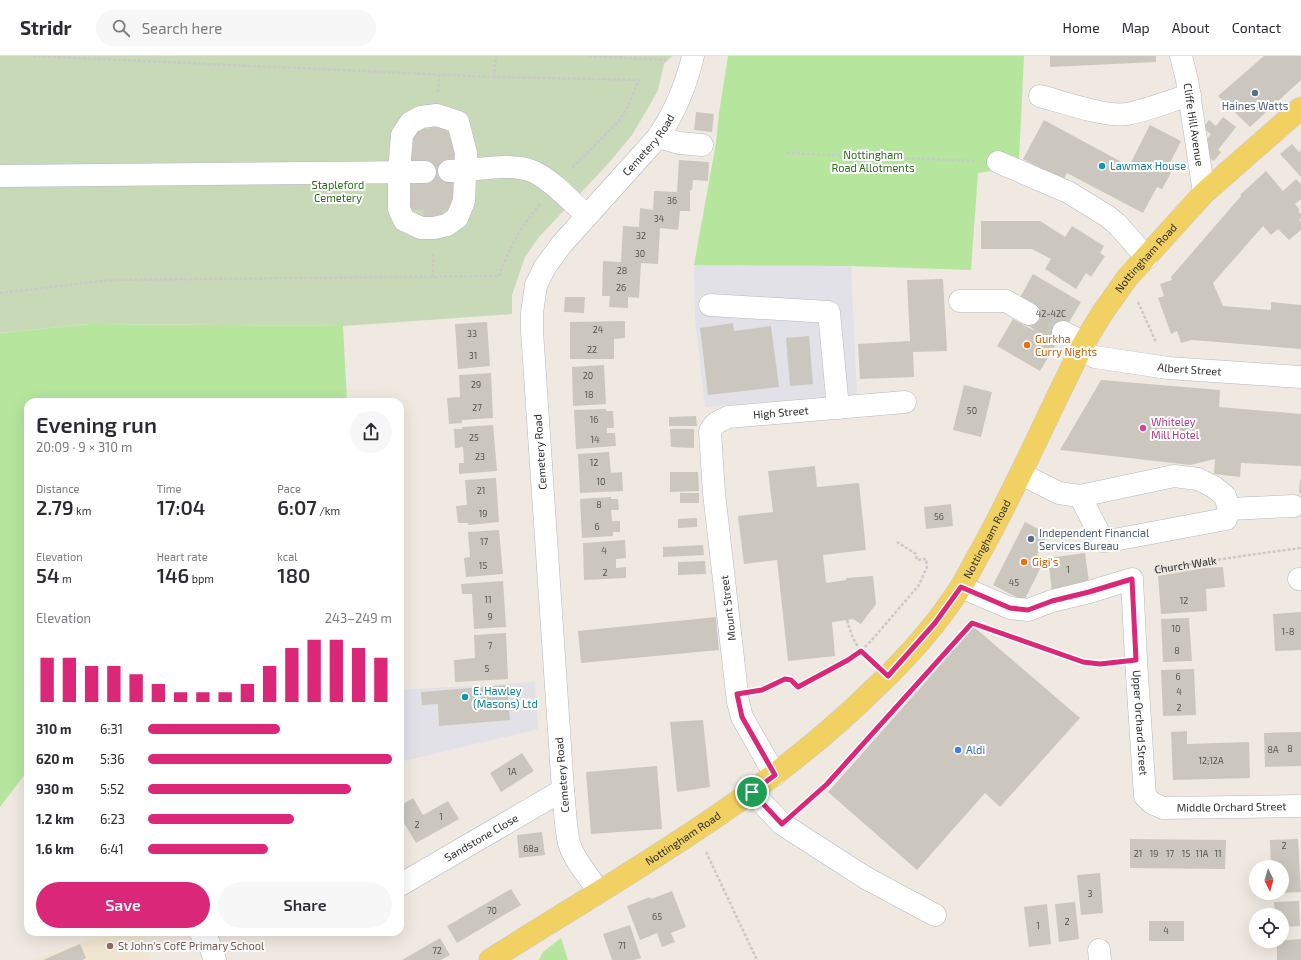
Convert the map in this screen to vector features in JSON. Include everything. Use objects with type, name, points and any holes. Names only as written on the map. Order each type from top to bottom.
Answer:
[{"type":"main road","name":"Nottingham Road","points":[[492,960],[752,792],[848,715],[888,676],[935,623],[961,587],[994,527],[1082,346],[1101,315],[1128,278],[1204,194],[1296,118]]},
{"type":"street","name":"Cliffe Hill Avenue","points":[[1181,56],[1190,95],[1204,194]]},
{"type":"street","name":"Cemetery Road","points":[[599,891],[578,861],[569,845],[563,790],[533,347],[532,313],[536,285],[545,267],[561,245],[658,137],[669,120],[688,79],[682,58]]},
{"type":"street","points":[[1040,96],[1106,114],[1126,114],[1149,109],[1190,95]]},
{"type":"street","points":[[437,115],[458,122],[466,153],[457,171],[464,201],[457,218],[447,225],[434,228],[421,228],[404,220],[399,209],[399,172],[402,135],[410,123],[421,118],[437,115]]},
{"type":"street","points":[[658,137],[679,143],[702,145]]},
{"type":"street","points":[[998,162],[1068,192],[1107,216],[1117,224],[1147,258]]},
{"type":"street","points":[[457,171],[494,168],[514,168],[532,171],[543,177],[587,216]]},
{"type":"street","points":[[0,176],[425,172]]},
{"type":"street","points":[[960,302],[1006,301],[1029,314]]},
{"type":"street","points":[[710,305],[830,312],[848,407]]},
{"type":"street","name":"Albert Street","points":[[1063,332],[1095,357],[1168,368],[1301,377]]},
{"type":"street","name":"High Street","points":[[710,432],[712,426],[716,422],[728,417],[905,402]]},
{"type":"street","name":"Mount Street","points":[[710,432],[714,492],[737,694],[742,717],[775,775]]},
{"type":"street","points":[[1020,474],[1059,493],[1080,496],[1174,476],[1198,479],[1225,496],[1229,509],[1226,519],[1114,540],[1103,540],[1080,496]]},
{"type":"street","points":[[1229,509],[1294,506]]},
{"type":"street","points":[[961,587],[1010,608],[1028,610],[1052,601],[1132,579]]},
{"type":"street","name":"Upper Orchard Street","points":[[1132,579],[1145,796],[1152,803],[1163,808]]},
{"type":"street","name":"Sandstone Close","points":[[404,883],[563,790]]},
{"type":"street","points":[[752,792],[782,824],[866,878],[935,915]]},
{"type":"street","name":"Middle Orchard Street","points":[[1163,808],[1301,806]]},
{"type":"street","points":[[204,936],[208,941],[215,960]]},
{"type":"path","points":[[0,294],[112,280],[499,276],[508,253],[521,229],[554,186],[619,121],[628,106],[639,80],[494,78],[33,56]]},
{"type":"path","points":[[494,78],[496,56]]},
{"type":"path","points":[[589,56],[666,60],[682,58]]},
{"type":"path","points":[[787,153],[998,162]]},
{"type":"path","points":[[1128,278],[1168,368]]},
{"type":"path","points":[[737,694],[762,690],[785,679],[791,680],[798,687],[848,660],[861,651],[890,620],[919,585],[927,567],[926,559],[917,560],[916,554],[897,542]]},
{"type":"path","name":"Church Walk","points":[[1132,579],[1156,569],[1301,548]]},
{"type":"path","points":[[847,620],[852,639],[861,651],[888,676]]},
{"type":"path","points":[[782,824],[827,784],[972,623],[1083,662],[1100,664],[1136,660]]},
{"type":"path","points":[[695,830],[757,960]]},
{"type":"shaded area","points":[[694,265],[851,266],[857,395],[705,407],[695,320]]},
{"type":"shaded area","points":[[535,682],[538,729],[404,761],[404,690]]},
{"type":"shaded area","name":"St John's CofE Primary School","points":[[100,936],[145,936],[150,960],[33,960]]},
{"type":"green space","name":"Stapleford Cemetery","points":[[0,56],[672,56],[664,64],[658,90],[632,135],[607,165],[539,237],[525,257],[512,295],[512,314],[343,326],[89,324],[0,333]]},
{"type":"green space","name":"Nottingham Road Allotments","points":[[728,56],[1024,56],[1019,159],[999,156],[998,170],[978,173],[971,270],[851,266],[694,265],[716,143]]},
{"type":"green space","points":[[89,324],[343,326],[347,398],[24,398],[24,775],[0,807],[0,333]]},
{"type":"green space","points":[[561,938],[568,960],[539,960],[543,952]]},
{"type":"building","points":[[1050,56],[1156,56],[1156,62],[1050,67]]},
{"type":"building","name":"Haines Watts","points":[[1264,56],[1301,56],[1301,80],[1250,127],[1218,96]]},
{"type":"building","points":[[696,112],[714,114],[712,132],[694,130]]},
{"type":"building","points":[[1223,117],[1236,127],[1218,150],[1221,152],[1214,161],[1205,154],[1204,142],[1211,134],[1203,128],[1209,120],[1216,126]]},
{"type":"building","name":"Lawmax House","points":[[1044,120],[1129,166],[1150,125],[1181,141],[1168,167],[1173,169],[1162,189],[1157,187],[1143,213],[1067,173],[1063,180],[1023,159]]},
{"type":"building","points":[[430,123],[447,123],[447,132],[454,132],[453,211],[443,210],[442,217],[424,217],[424,210],[410,210],[413,129],[430,129]]},
{"type":"building","points":[[1292,144],[1299,152],[1301,150],[1301,177],[1280,154]]},
{"type":"building","points":[[679,160],[709,162],[708,181],[693,180],[692,190],[690,190],[690,211],[680,211],[678,230],[660,228],[658,264],[641,263],[639,298],[628,297],[628,308],[609,307],[610,296],[602,296],[603,261],[621,262],[623,226],[639,227],[640,208],[653,210],[654,191],[677,192]]},
{"type":"building","points":[[1266,171],[1283,191],[1296,179],[1301,184],[1301,199],[1295,204],[1300,210],[1298,211],[1301,214],[1301,218],[1299,220],[1301,222],[1301,230],[1289,240],[1278,229],[1271,235],[1263,226],[1213,283],[1223,306],[1271,310],[1271,302],[1301,305],[1301,349],[1192,340],[1181,343],[1177,331],[1171,334],[1158,298],[1164,296],[1160,284],[1172,280],[1171,277],[1241,196],[1240,195]]},
{"type":"building","points":[[981,221],[1040,221],[1065,237],[1072,226],[1104,246],[1100,253],[1105,256],[1091,277],[1086,273],[1076,289],[1045,269],[1051,259],[1032,249],[981,249]]},
{"type":"building","points":[[1033,274],[1081,302],[1040,371],[997,346],[1013,319],[1033,330],[1036,325],[1026,319],[1018,301]]},
{"type":"building","points":[[943,279],[947,351],[913,352],[914,377],[860,379],[858,344],[910,341],[907,280]]},
{"type":"building","points":[[565,297],[585,297],[584,313],[564,312]]},
{"type":"building","points":[[625,321],[625,338],[614,339],[614,359],[570,359],[570,322]]},
{"type":"building","points":[[487,322],[490,366],[458,369],[455,324]]},
{"type":"building","points":[[733,323],[734,331],[771,326],[779,387],[708,395],[700,328]]},
{"type":"building","points":[[809,336],[813,384],[790,386],[786,338]]},
{"type":"building","points":[[604,365],[606,404],[573,406],[572,367]]},
{"type":"building","points":[[491,373],[493,418],[462,420],[462,423],[449,424],[447,398],[460,397],[459,375]]},
{"type":"building","points":[[1101,380],[1220,390],[1219,407],[1301,414],[1301,466],[1241,463],[1240,477],[1214,474],[1215,459],[1190,465],[1060,450]]},
{"type":"building","points":[[964,385],[992,392],[981,437],[953,430]]},
{"type":"building","points":[[606,409],[606,411],[613,411],[614,428],[607,428],[607,433],[615,433],[616,446],[576,449],[574,410]]},
{"type":"building","points":[[696,416],[697,426],[669,426],[669,417]]},
{"type":"building","points":[[493,425],[497,471],[459,474],[459,463],[464,463],[463,447],[455,448],[454,429]]},
{"type":"building","points":[[670,429],[694,429],[694,448],[671,447]]},
{"type":"building","points":[[609,452],[611,473],[622,472],[623,491],[580,493],[578,454]]},
{"type":"building","points":[[815,466],[817,487],[859,483],[866,550],[823,555],[826,583],[846,580],[846,578],[873,576],[876,604],[861,624],[853,619],[832,622],[835,656],[788,661],[777,560],[744,564],[738,516],[773,512],[768,471]]},
{"type":"building","points":[[670,472],[698,472],[699,491],[670,492]]},
{"type":"building","points":[[496,478],[499,522],[468,525],[468,523],[458,523],[456,506],[467,505],[465,480]]},
{"type":"building","points":[[1300,479],[1301,493],[1299,493]]},
{"type":"building","points":[[680,493],[699,493],[699,503],[680,503]]},
{"type":"building","points":[[611,497],[611,499],[618,499],[619,510],[611,510],[612,521],[620,521],[620,532],[613,532],[613,536],[582,538],[580,499]]},
{"type":"building","points":[[951,504],[953,526],[926,529],[924,507]]},
{"type":"building","points":[[697,518],[697,527],[678,528],[678,519]]},
{"type":"building","points":[[1025,522],[1048,534],[1037,555],[1045,559],[1024,601],[993,585]]},
{"type":"building","points":[[499,530],[503,574],[466,577],[464,558],[470,557],[468,532]]},
{"type":"building","points":[[625,540],[626,558],[616,559],[616,568],[626,567],[626,578],[584,580],[583,543]]},
{"type":"building","points":[[703,545],[704,555],[663,557],[663,547]]},
{"type":"building","points":[[1085,553],[1089,582],[1074,584],[1075,589],[1052,592],[1048,558]]},
{"type":"building","points":[[705,561],[706,574],[678,575],[678,562]]},
{"type":"building","points":[[1223,567],[1225,587],[1206,589],[1207,611],[1161,614],[1158,576],[1205,568]]},
{"type":"building","points":[[503,581],[506,627],[474,629],[472,594],[462,594],[461,584]]},
{"type":"building","points":[[1301,612],[1301,650],[1275,651],[1273,614]]},
{"type":"building","points":[[716,617],[719,650],[581,663],[578,631]]},
{"type":"building","points":[[1189,618],[1192,661],[1163,662],[1161,619]]},
{"type":"building","name":"Aldi","points":[[974,627],[1080,718],[1000,807],[985,793],[917,870],[828,792]]},
{"type":"building","points":[[506,633],[508,679],[455,682],[454,660],[475,658],[474,635]]},
{"type":"building","points":[[1194,669],[1196,715],[1163,716],[1161,670]]},
{"type":"building","points":[[507,685],[510,720],[439,726],[438,704],[422,705],[421,692]]},
{"type":"building","points":[[703,720],[710,787],[677,792],[670,722]]},
{"type":"building","points":[[1187,731],[1187,744],[1249,742],[1250,778],[1173,780],[1171,732]]},
{"type":"building","points":[[1301,732],[1301,766],[1265,767],[1264,733]]},
{"type":"building","points":[[522,753],[534,771],[501,792],[490,773]]},
{"type":"building","points":[[657,766],[662,829],[591,834],[586,772]]},
{"type":"building","points":[[413,798],[423,815],[448,801],[459,819],[416,843],[404,823],[404,804]]},
{"type":"building","points":[[542,832],[545,855],[519,858],[517,835]]},
{"type":"building","points":[[1130,839],[1226,840],[1225,869],[1130,868]]},
{"type":"building","points":[[1298,839],[1301,892],[1289,893],[1289,860],[1271,860],[1270,840]]},
{"type":"building","points":[[1100,873],[1103,913],[1081,915],[1077,875]]},
{"type":"building","points":[[511,889],[521,905],[457,943],[447,926]]},
{"type":"building","points":[[672,891],[686,927],[671,933],[675,942],[662,947],[657,933],[640,940],[627,906],[650,897],[651,899]]},
{"type":"building","points":[[1299,901],[1300,926],[1289,927],[1289,908],[1274,908],[1274,902]]},
{"type":"building","points":[[1075,902],[1079,939],[1059,942],[1055,904]]},
{"type":"building","points":[[1047,904],[1051,944],[1029,947],[1024,907]]},
{"type":"building","points":[[1149,921],[1184,921],[1184,941],[1149,941]]},
{"type":"building","points":[[630,925],[641,958],[634,960],[612,960],[603,934]]},
{"type":"building","points":[[440,938],[450,955],[441,960],[402,960]]},
{"type":"building","points":[[1301,939],[1301,960],[1277,960],[1277,948],[1289,948],[1289,940]]},
{"type":"building","points":[[80,944],[86,958],[82,960],[43,960]]},
{"type":"tunnel","points":[[1029,314],[1063,332]]},
{"type":"place","name":"Haines Watts","points":[[1255,93]]},
{"type":"place","name":"Lawmax House","points":[[1102,166]]},
{"type":"place","name":"Gurkha Curry Nights","points":[[1027,345]]},
{"type":"place","name":"Whiteley Mill Hotel","points":[[1143,428]]},
{"type":"place","name":"Independent Financial Services Bureau","points":[[1031,539]]},
{"type":"place","name":"Gigi's","points":[[1024,562]]},
{"type":"place","name":"E. Hawley (Masons) Ltd","points":[[465,697]]},
{"type":"place","name":"Aldi","points":[[958,750]]},
{"type":"place","name":"St John's CofE Primary School","points":[[110,946]]},
{"type":"route","points":[[1132,579],[1136,660],[1100,664],[1083,662],[972,623],[827,784],[782,824],[752,792],[775,775],[742,717],[737,694],[762,690],[785,679],[791,680],[798,687],[857,655],[861,651],[888,676],[935,623],[961,587],[1010,608],[1028,610],[1052,601],[1132,579]]}]
